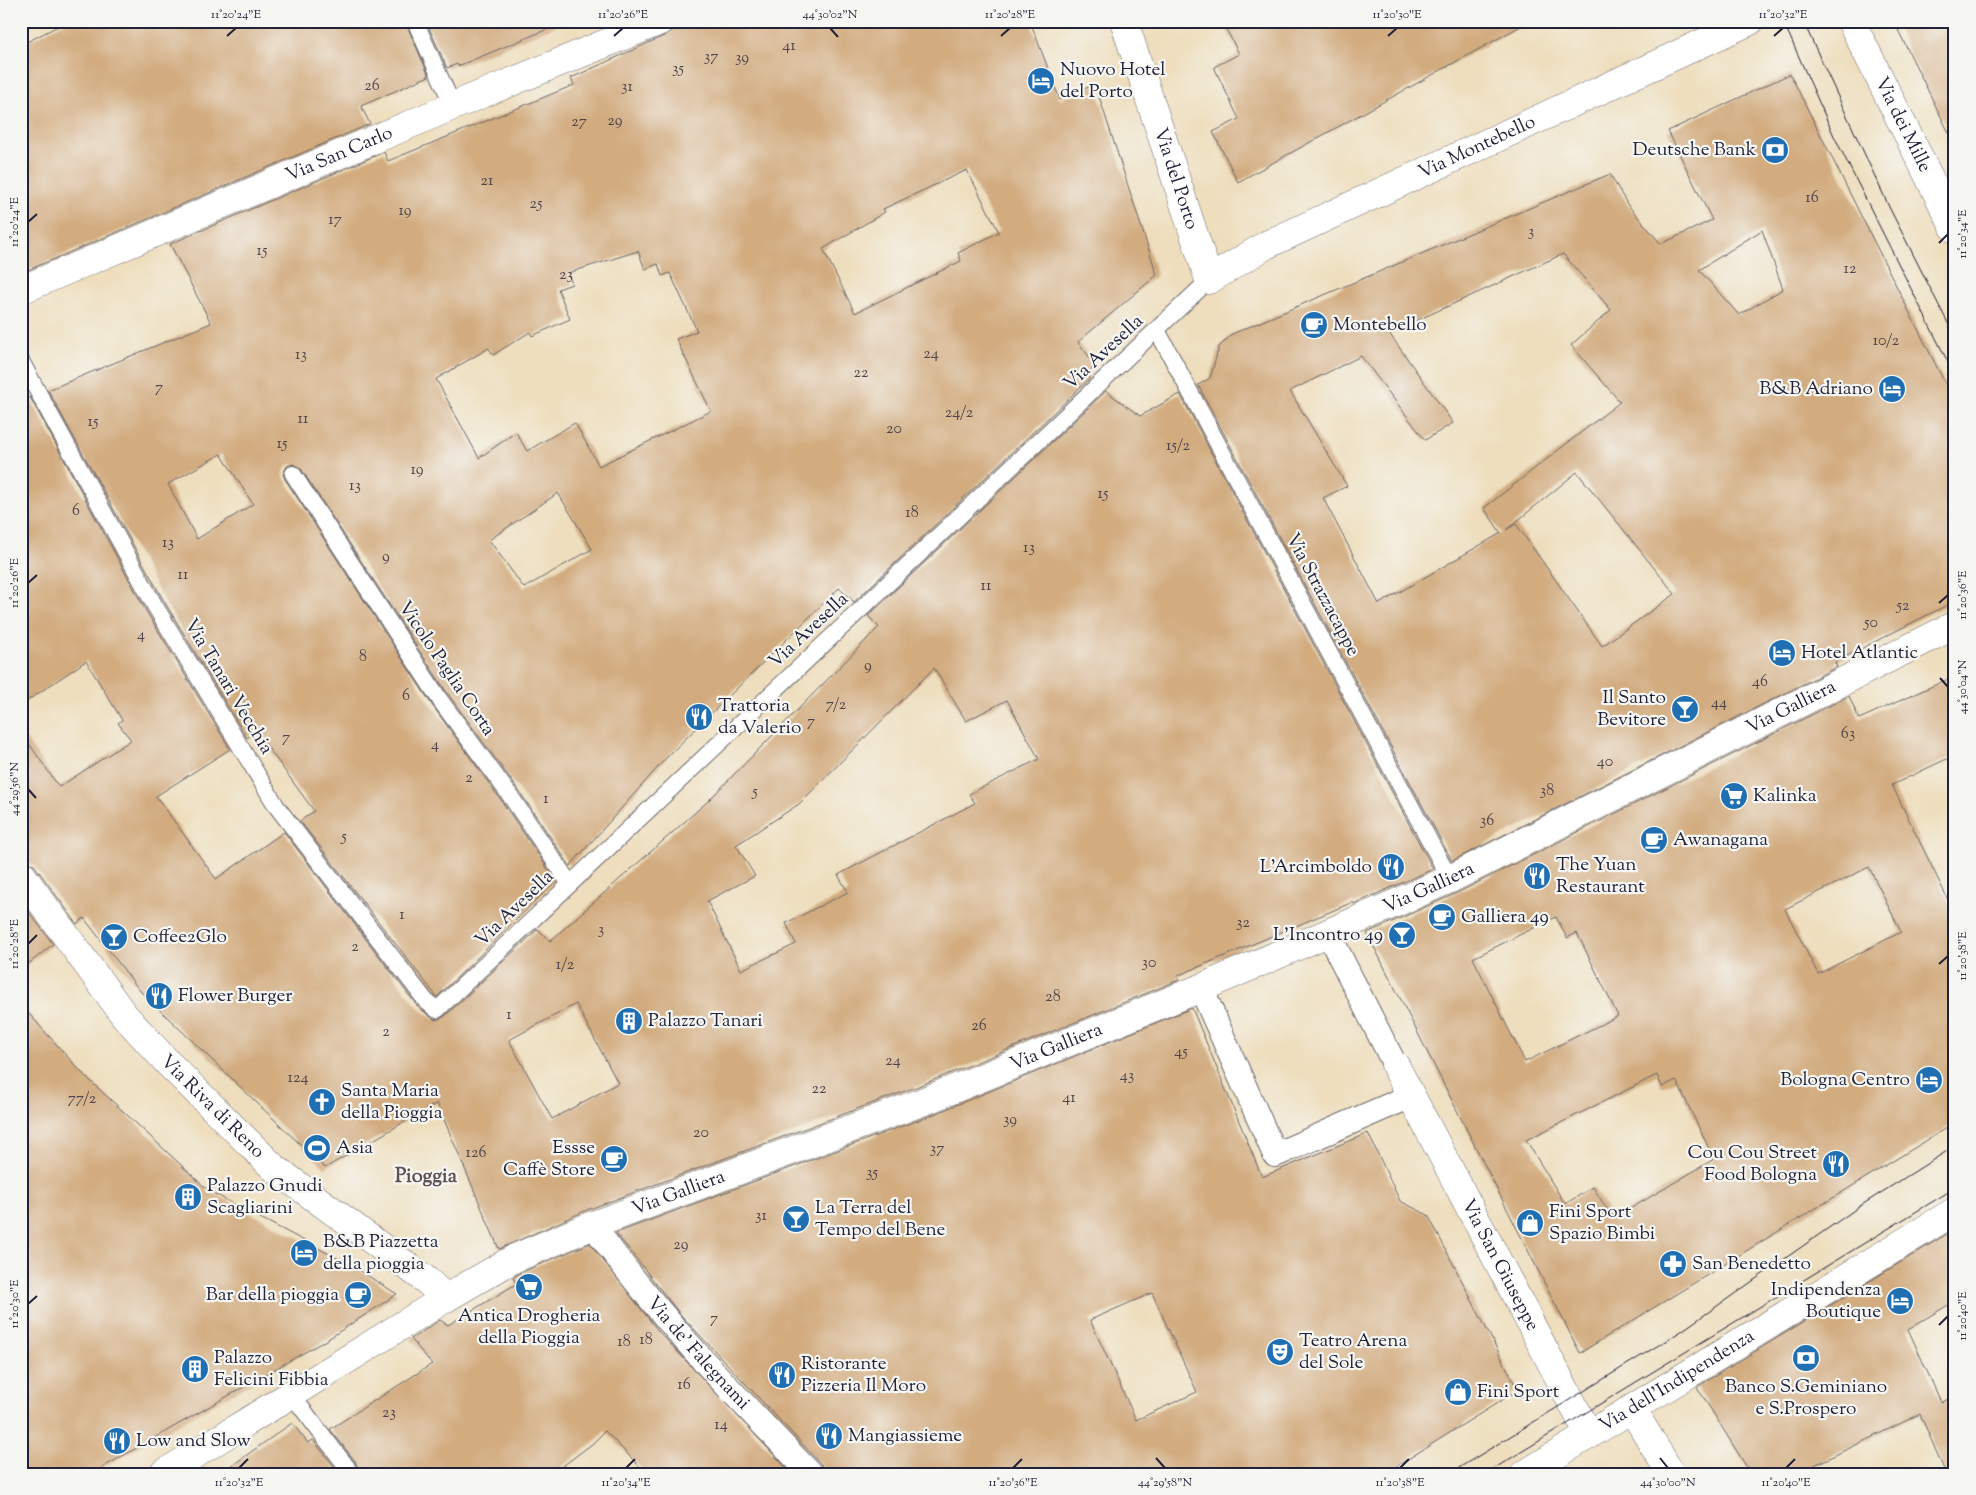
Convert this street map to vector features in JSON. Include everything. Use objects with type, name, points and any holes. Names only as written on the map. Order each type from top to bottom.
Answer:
[{"type":"street","name":"Via San Carlo","points":[[21,290],[453,106],[660,21]]},
{"type":"street","name":"Via del Porto","points":[[1124,21],[1209,280]]},
{"type":"street","name":"Via Montebello","points":[[1209,280],[1266,245],[1750,21]]},
{"type":"street","name":"Via dei Mille","points":[[1851,21],[1955,229]]},
{"type":"street","name":"Via Galliera","points":[[163,1474],[446,1298],[515,1258],[593,1225],[922,1102],[1201,988],[1328,933],[1450,879],[1955,625]]},
{"type":"street","name":"Via Riva di Reno","points":[[21,874],[124,1015],[266,1160],[314,1199],[426,1280],[446,1298]]},
{"type":"street","name":"Via San Giuseppe","points":[[1328,933],[1411,1096],[1589,1435]]},
{"type":"street","points":[[1201,988],[1275,1154],[1411,1096]]},
{"type":"street","name":"Via dell'Indipendenza","points":[[1525,1474],[1955,1211]]},
{"type":"street","name":"Via de' Falegnami","points":[[593,1225],[643,1290],[714,1374],[811,1474]]},
{"type":"street","points":[[1632,1409],[1671,1474]]},
{"type":"lane","points":[[415,21],[453,106]]},
{"type":"lane","name":"Via Avesella","points":[[437,1010],[1209,280]]},
{"type":"lane","name":"Via Strazzacappe","points":[[1158,330],[1450,879]]},
{"type":"lane","name":"Via Tanari Vecchia","points":[[21,361],[155,606],[278,806],[426,1001],[437,1010]]},
{"type":"lane","name":"Vicolo Paglia Corta","points":[[294,474],[440,700],[509,794],[570,884]]},
{"type":"lane","points":[[291,1394],[347,1467]]},
{"type":"building","points":[[68,21],[405,21],[429,76],[361,106],[370,124],[21,273],[21,45]]},
{"type":"building","points":[[426,21],[565,22],[458,66],[457,64],[447,68]]},
{"type":"building","points":[[675,21],[1030,21],[1060,100],[1095,84],[1157,275],[1078,342],[1096,366],[1086,375],[1090,378],[854,602],[839,588],[668,756],[570,866],[517,788],[448,694],[301,469],[293,464],[287,466],[283,474],[285,479],[432,705],[501,800],[556,881],[437,997],[300,821],[314,811],[256,731],[247,738],[164,601],[48,390],[211,323],[170,244],[384,152],[388,161],[574,85],[571,78],[666,35],[673,30]],"holes":[[[967,170],[999,232],[958,253],[961,261],[855,313],[823,249],[885,212],[883,209]],[[638,251],[645,269],[658,264],[662,276],[670,273],[697,331],[676,339],[711,411],[599,466],[575,423],[527,451],[516,432],[479,458],[436,379],[489,348],[493,355],[530,332],[532,336],[570,319],[558,289],[572,284],[568,273]],[[221,454],[253,504],[197,539],[168,484]],[[558,493],[592,549],[524,588],[489,540]]]},
{"type":"building","points":[[1222,21],[1530,21],[1238,182],[1213,132],[1239,119],[1214,67],[1239,54]]},
{"type":"building","points":[[1919,21],[1955,21],[1955,145],[1898,30]]},
{"type":"building","points":[[1790,74],[1955,403],[1955,601],[1835,662],[1837,667],[1452,861],[1198,385],[1210,378],[1219,347],[1232,334],[1610,174],[1627,204],[1661,244],[1712,220],[1668,131]],"holes":[[[1762,230],[1783,289],[1739,315],[1699,270]],[[1563,254],[1611,310],[1571,345],[1620,402],[1484,508],[1501,533],[1379,604],[1323,498],[1347,486],[1290,391],[1361,356],[1425,440],[1453,423],[1389,333]],[[1577,472],[1675,594],[1602,646],[1516,524],[1506,530]]]},
{"type":"building","points":[[1106,391],[1140,416],[1180,394],[1433,869],[1354,904],[1353,902],[1177,976],[1179,980],[916,1087],[587,1210],[499,1249],[437,1103],[325,1168],[141,992],[84,918],[77,924],[34,865],[21,859],[21,732],[59,787],[131,740],[118,723],[122,720],[86,661],[21,705],[21,401],[30,397],[146,611],[230,749],[156,796],[216,879],[284,832],[418,1007],[435,1020],[444,1017],[538,929],[550,941],[708,801],[879,627],[868,616]],"holes":[[[934,668],[966,721],[1007,700],[1039,759],[969,794],[975,803],[838,875],[848,892],[786,923],[796,944],[741,970],[707,901],[755,876],[736,845],[799,804]],[[576,1004],[618,1083],[552,1119],[509,1040]]]},
{"type":"building","points":[[1955,676],[1955,755],[1892,785],[1955,914],[1955,1123],[1580,1353],[1367,933],[1457,893],[1849,696],[1859,719]],"holes":[[[1869,867],[1901,932],[1818,974],[1785,909]],[[1556,917],[1567,938],[1577,933],[1618,1016],[1525,1062],[1473,958]],[[1657,1075],[1662,1087],[1676,1080],[1714,1159],[1613,1219],[1593,1187],[1565,1204],[1526,1140]]]},
{"type":"building","points":[[21,901],[53,944],[21,970]]},
{"type":"building","points":[[21,1005],[83,1074],[209,1191],[352,1266],[397,1294],[328,1339],[91,1474],[21,1474]]},
{"type":"building","points":[[1192,1008],[1262,1177],[1368,1133],[1400,1201],[1428,1215],[1518,1390],[1384,1474],[824,1474],[821,1464],[680,1314],[616,1233],[927,1117]],"holes":[[[1152,1293],[1197,1392],[1136,1420],[1090,1320]]]},
{"type":"building","points":[[1955,1229],[1955,1301],[1908,1329],[1941,1402],[1955,1396],[1955,1474],[1946,1474],[1920,1414],[1796,1474],[1751,1474],[1697,1387]]},
{"type":"building","points":[[590,1243],[659,1332],[792,1474],[647,1474],[605,1431],[592,1444],[552,1474],[354,1474],[357,1466],[355,1461],[330,1429],[432,1364],[411,1339],[440,1320],[448,1325],[516,1284],[513,1277],[522,1272]]},
{"type":"building","points":[[292,1423],[308,1443],[313,1440],[340,1474],[220,1474]]},
{"type":"tram line","points":[[1783,21],[1834,136],[1955,376]]},
{"type":"tram line","points":[[1803,21],[1890,209],[1955,337]]},
{"type":"tram line","points":[[1449,1474],[1680,1332],[1860,1206],[1955,1146]]},
{"type":"tram line","points":[[1485,1474],[1955,1188]]},
{"type":"place","name":"Nuovo Hotel del Porto","points":[[1041,81]]},
{"type":"place","name":"Deutsche Bank","points":[[1775,150]]},
{"type":"place","name":"Montebello","points":[[1314,325]]},
{"type":"place","name":"B&B Adriano","points":[[1892,389]]},
{"type":"place","name":"Hotel Atlantic","points":[[1782,653]]},
{"type":"place","name":"Il Santo Bevitore","points":[[1685,709]]},
{"type":"place","name":"Trattoria da Valerio","points":[[699,717]]},
{"type":"place","name":"Kalinka","points":[[1734,796]]},
{"type":"place","name":"Awanagana","points":[[1654,840]]},
{"type":"place","name":"L'Arcimboldo","points":[[1391,867]]},
{"type":"place","name":"The Yuan Restaurant","points":[[1537,876]]},
{"type":"place","name":"Galliera 49","points":[[1442,917]]},
{"type":"place","name":"L’Incontro 49","points":[[1402,935]]},
{"type":"place","name":"Coffee2Glo","points":[[114,937]]},
{"type":"place","name":"Flower Burger","points":[[159,996]]},
{"type":"place","name":"Palazzo Tanari","points":[[629,1021]]},
{"type":"place","name":"Bologna Centro","points":[[1929,1080]]},
{"type":"place","name":"Santa Maria della Pioggia","points":[[322,1102]]},
{"type":"place","name":"Asia","points":[[317,1148]]},
{"type":"place","name":"Essse Caffè Store","points":[[614,1159]]},
{"type":"place","name":"Cou Cou Street Food Bologna","points":[[1836,1164]]},
{"type":"place","name":"Palazzo Gnudi Scagliarini","points":[[188,1197]]},
{"type":"place","name":"La Terra del Tempo del Bene","points":[[796,1219]]},
{"type":"place","name":"Fini Sport Spazio Bimbi","points":[[1530,1223]]},
{"type":"place","name":"B&B Piazzetta della pioggia","points":[[304,1253]]},
{"type":"place","name":"San Benedetto","points":[[1673,1264]]},
{"type":"place","name":"Antica Drogheria della Pioggia","points":[[529,1287]]},
{"type":"place","name":"Bar della pioggia","points":[[358,1295]]},
{"type":"place","name":"Indipendenza Boutique","points":[[1900,1301]]},
{"type":"place","name":"Teatro Arena del Sole","points":[[1280,1352]]},
{"type":"place","name":"Banco S.Geminiano e S.Prospero","points":[[1806,1358]]},
{"type":"place","name":"Palazzo Felicini Fibbia","points":[[195,1369]]},
{"type":"place","name":"Ristorante Pizzeria Il Moro","points":[[782,1375]]},
{"type":"place","name":"Fini Sport","points":[[1458,1392]]},
{"type":"place","name":"Mangiassieme","points":[[829,1436]]},
{"type":"place","name":"Low and Slow","points":[[117,1441]]},
{"type":"district","name":"Pioggia","points":[[426,1177]]}]
